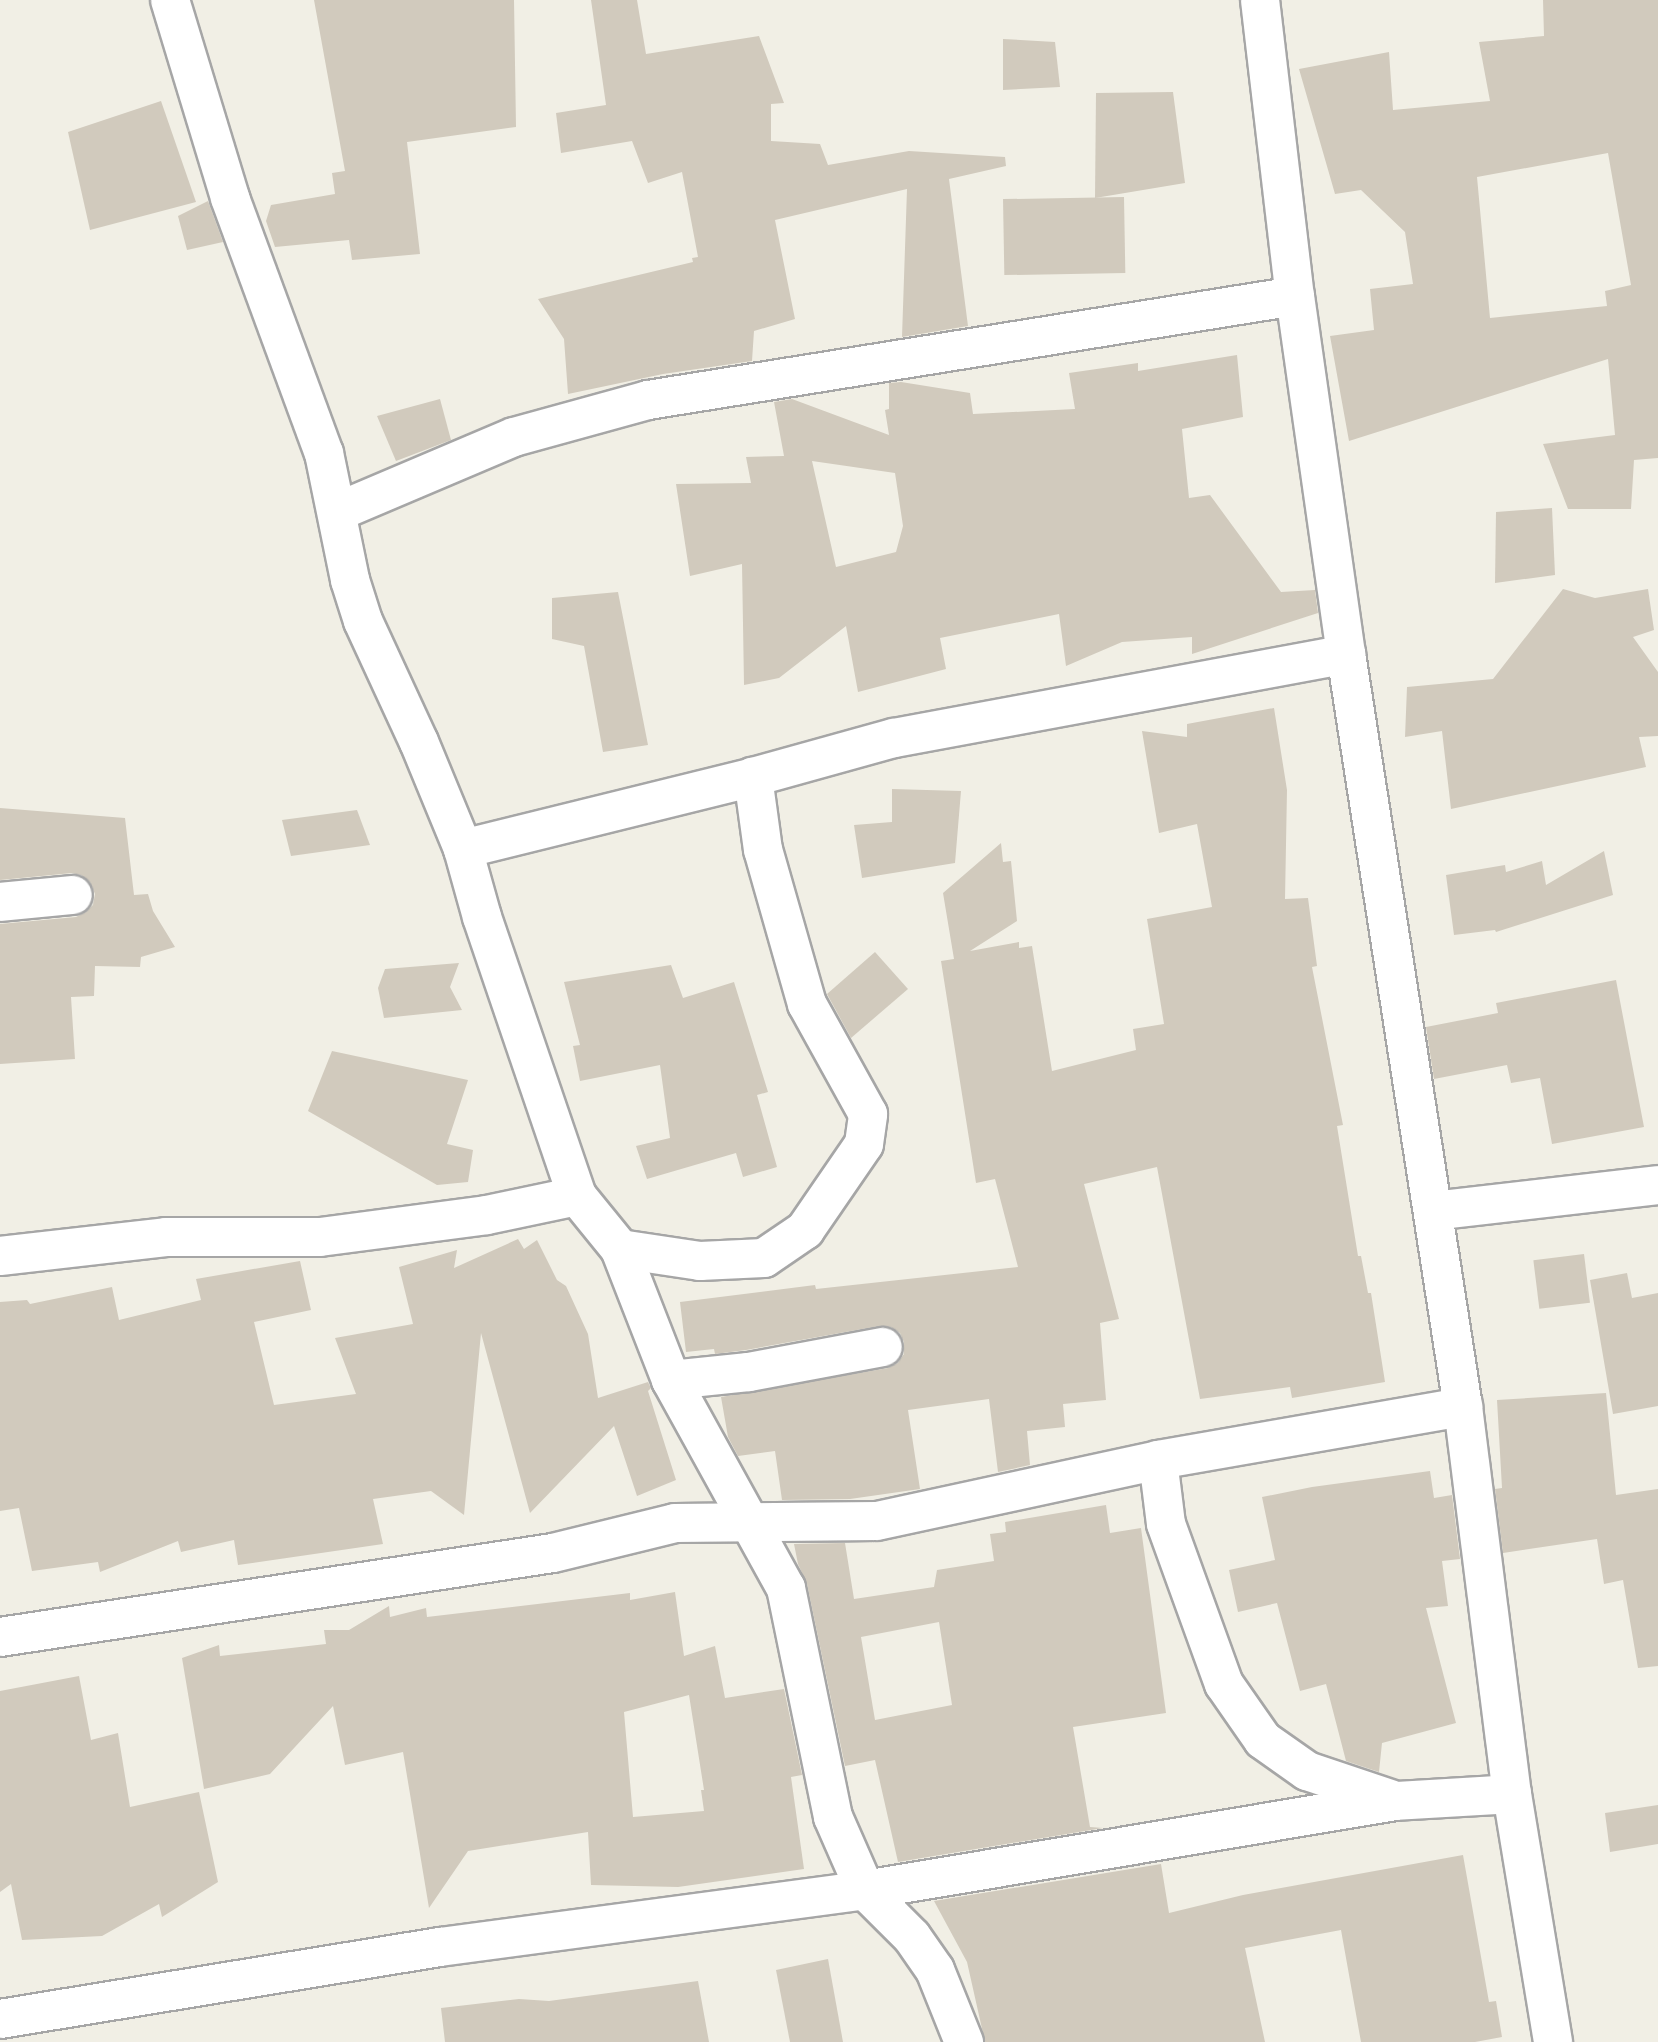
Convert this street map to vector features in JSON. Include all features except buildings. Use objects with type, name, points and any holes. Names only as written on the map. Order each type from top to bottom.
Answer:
[{"type":"street","points":[[170,0],[230,198],[324,453],[350,580],[363,621],[419,742],[463,849],[482,917],[577,1196],[620,1250],[671,1380],[786,1588],[833,1817],[864,1890],[912,1937],[935,1970],[964,2042]]},
{"type":"street","points":[[1259,0],[1295,296],[1346,654],[1464,1407],[1512,1794],[1553,2042]]},
{"type":"street","points":[[337,512],[514,437],[648,400],[1295,296]]},
{"type":"street","points":[[463,849],[753,777],[894,738],[1346,654]]},
{"type":"street","points":[[620,1250],[700,1261],[764,1258],[805,1230],[864,1144],[868,1114],[807,1004],[763,850],[753,777]]},
{"type":"street","points":[[0,902],[73,895]]},
{"type":"street","points":[[1433,1211],[1658,1185]]},
{"type":"street","points":[[0,1256],[166,1237],[320,1237],[487,1215],[577,1196]]},
{"type":"street","points":[[671,1380],[749,1372],[883,1347]]},
{"type":"street","points":[[0,1637],[552,1553],[675,1523],[748,1520],[877,1521],[1158,1460],[1464,1407]]},
{"type":"street","points":[[1158,1460],[1167,1524],[1224,1684],[1239,1706],[1263,1740],[1307,1771],[1395,1801]]},
{"type":"street","points":[[0,2019],[440,1947],[864,1890],[1395,1801],[1512,1794]]}]
